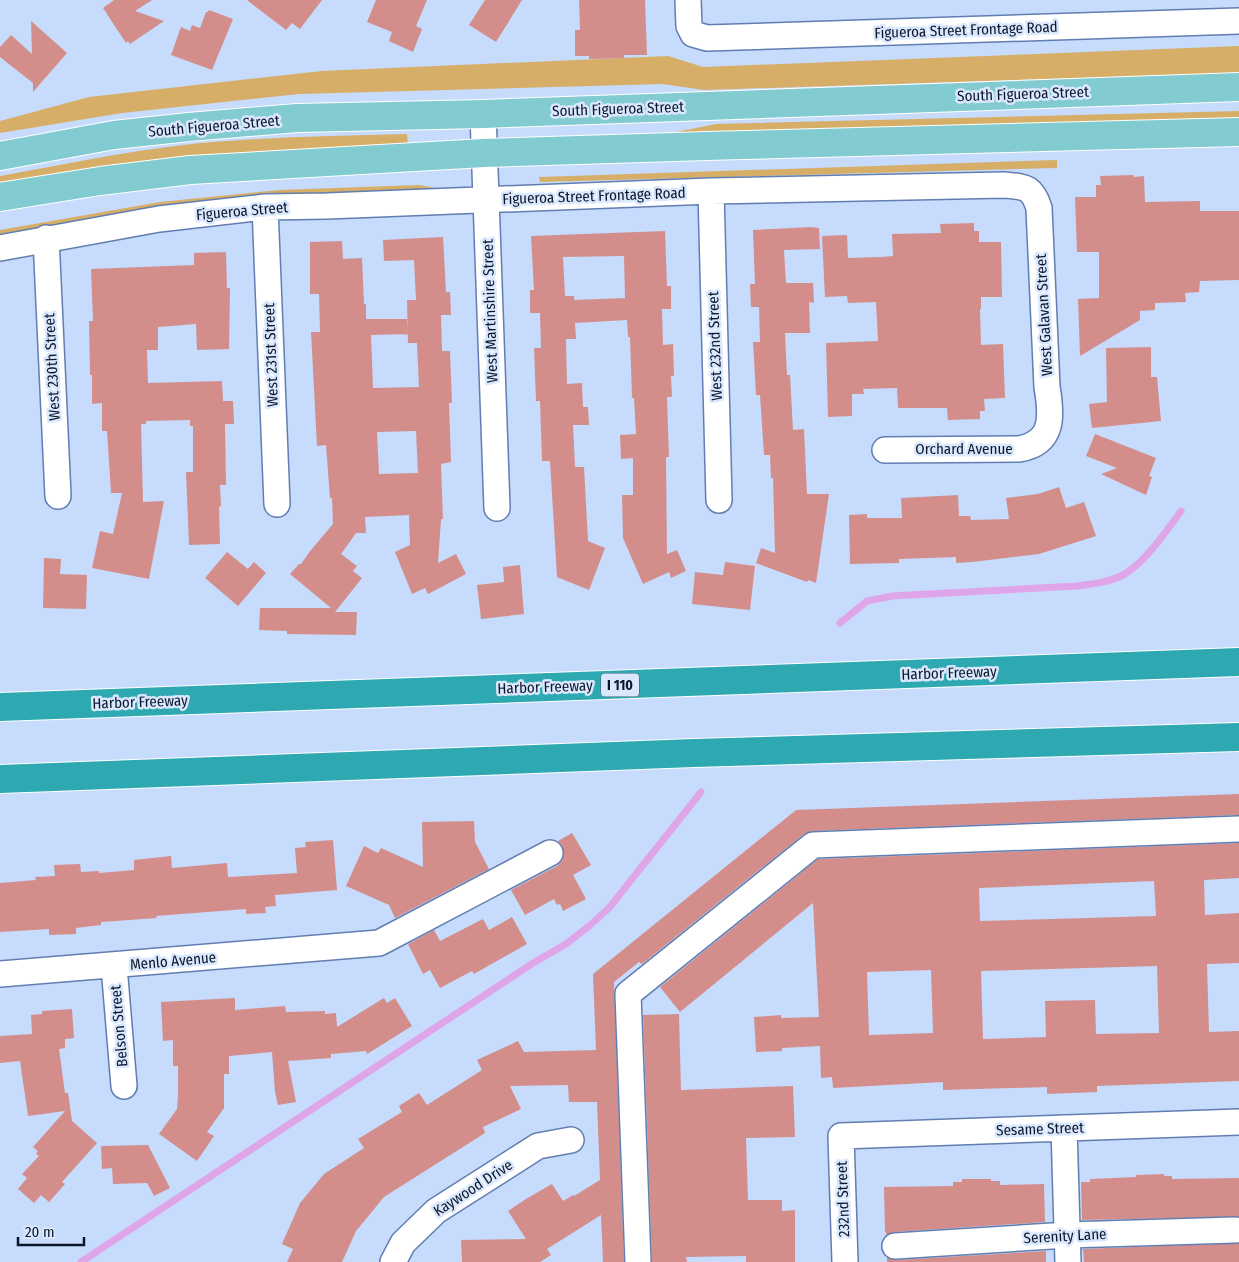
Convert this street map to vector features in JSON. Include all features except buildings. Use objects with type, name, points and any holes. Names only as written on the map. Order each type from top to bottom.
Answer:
[{"type":"highway","name":"Harbor Freeway","points":[[0,707],[1239,662]]},
{"type":"highway","points":[[0,779],[704,753],[1239,737]]},
{"type":"main road","name":"South Figueroa Street","points":[[0,156],[114,135],[297,118],[483,114],[1239,87]]},
{"type":"main road","points":[[0,196],[190,170],[484,153],[706,146],[1238,135]]},
{"type":"street","name":"Figueroa Street Frontage Road","points":[[688,0],[689,26],[693,34],[707,38],[1239,21]]},
{"type":"street","name":"West Martinshire Street","points":[[483,114],[497,508]]},
{"type":"street","name":"Figueroa Street Frontage Road","points":[[486,200],[711,191],[1004,185],[1030,190]]},
{"type":"street","name":"West Galavan Street","points":[[1030,190],[1035,196],[1039,208],[1047,387],[1050,401],[1050,416],[1041,440]]},
{"type":"street","name":"West 232nd Street","points":[[711,191],[719,500]]},
{"type":"street","name":"Figueroa Street","points":[[0,248],[46,238],[159,219],[265,207],[486,200]]},
{"type":"street","name":"West 231st Street","points":[[265,207],[277,504]]},
{"type":"street","name":"West 230th Street","points":[[46,238],[58,496]]},
{"type":"street","name":"Orchard Avenue","points":[[884,450],[1019,449],[1031,447],[1041,440]]},
{"type":"street","points":[[638,1262],[628,994],[813,845],[1239,829]]},
{"type":"street","name":"Menlo Avenue","points":[[0,974],[379,943],[550,853]]},
{"type":"street","name":"Belson Street","points":[[114,966],[124,1086]]},
{"type":"street","name":"Sesame Street","points":[[841,1136],[1239,1122]]},
{"type":"street","points":[[1064,1128],[1068,1262]]},
{"type":"street","name":"232nd Street","points":[[841,1136],[845,1262]]},
{"type":"street","name":"Kaywood Drive","points":[[393,1262],[403,1243],[436,1211],[538,1146],[571,1140]]},
{"type":"street","name":"Serenity Lane","points":[[895,1246],[1068,1235],[1235,1230]]},
{"type":"shaded area","points":[[1239,46],[1239,73],[704,90],[662,84],[299,94],[122,113],[0,133],[0,121],[89,97],[322,71],[668,56],[703,67]]},
{"type":"shaded area","points":[[1239,111],[1239,118],[1222,122],[666,134],[716,124]]},
{"type":"shaded area","points":[[407,134],[408,144],[271,151],[179,159],[0,189],[0,176],[160,148],[211,142]]},
{"type":"shaded area","points":[[1057,160],[1057,168],[540,182],[539,177]]},
{"type":"shaded area","points":[[419,185],[442,189],[187,204],[0,234],[0,230],[160,202],[279,190]]},
{"type":"waterway","points":[[840,623],[867,601],[892,596],[1077,586],[1112,579],[1123,575],[1139,563],[1155,546],[1181,511]]},
{"type":"waterway","points":[[81,1262],[533,963],[566,944],[609,908],[701,792]]}]
